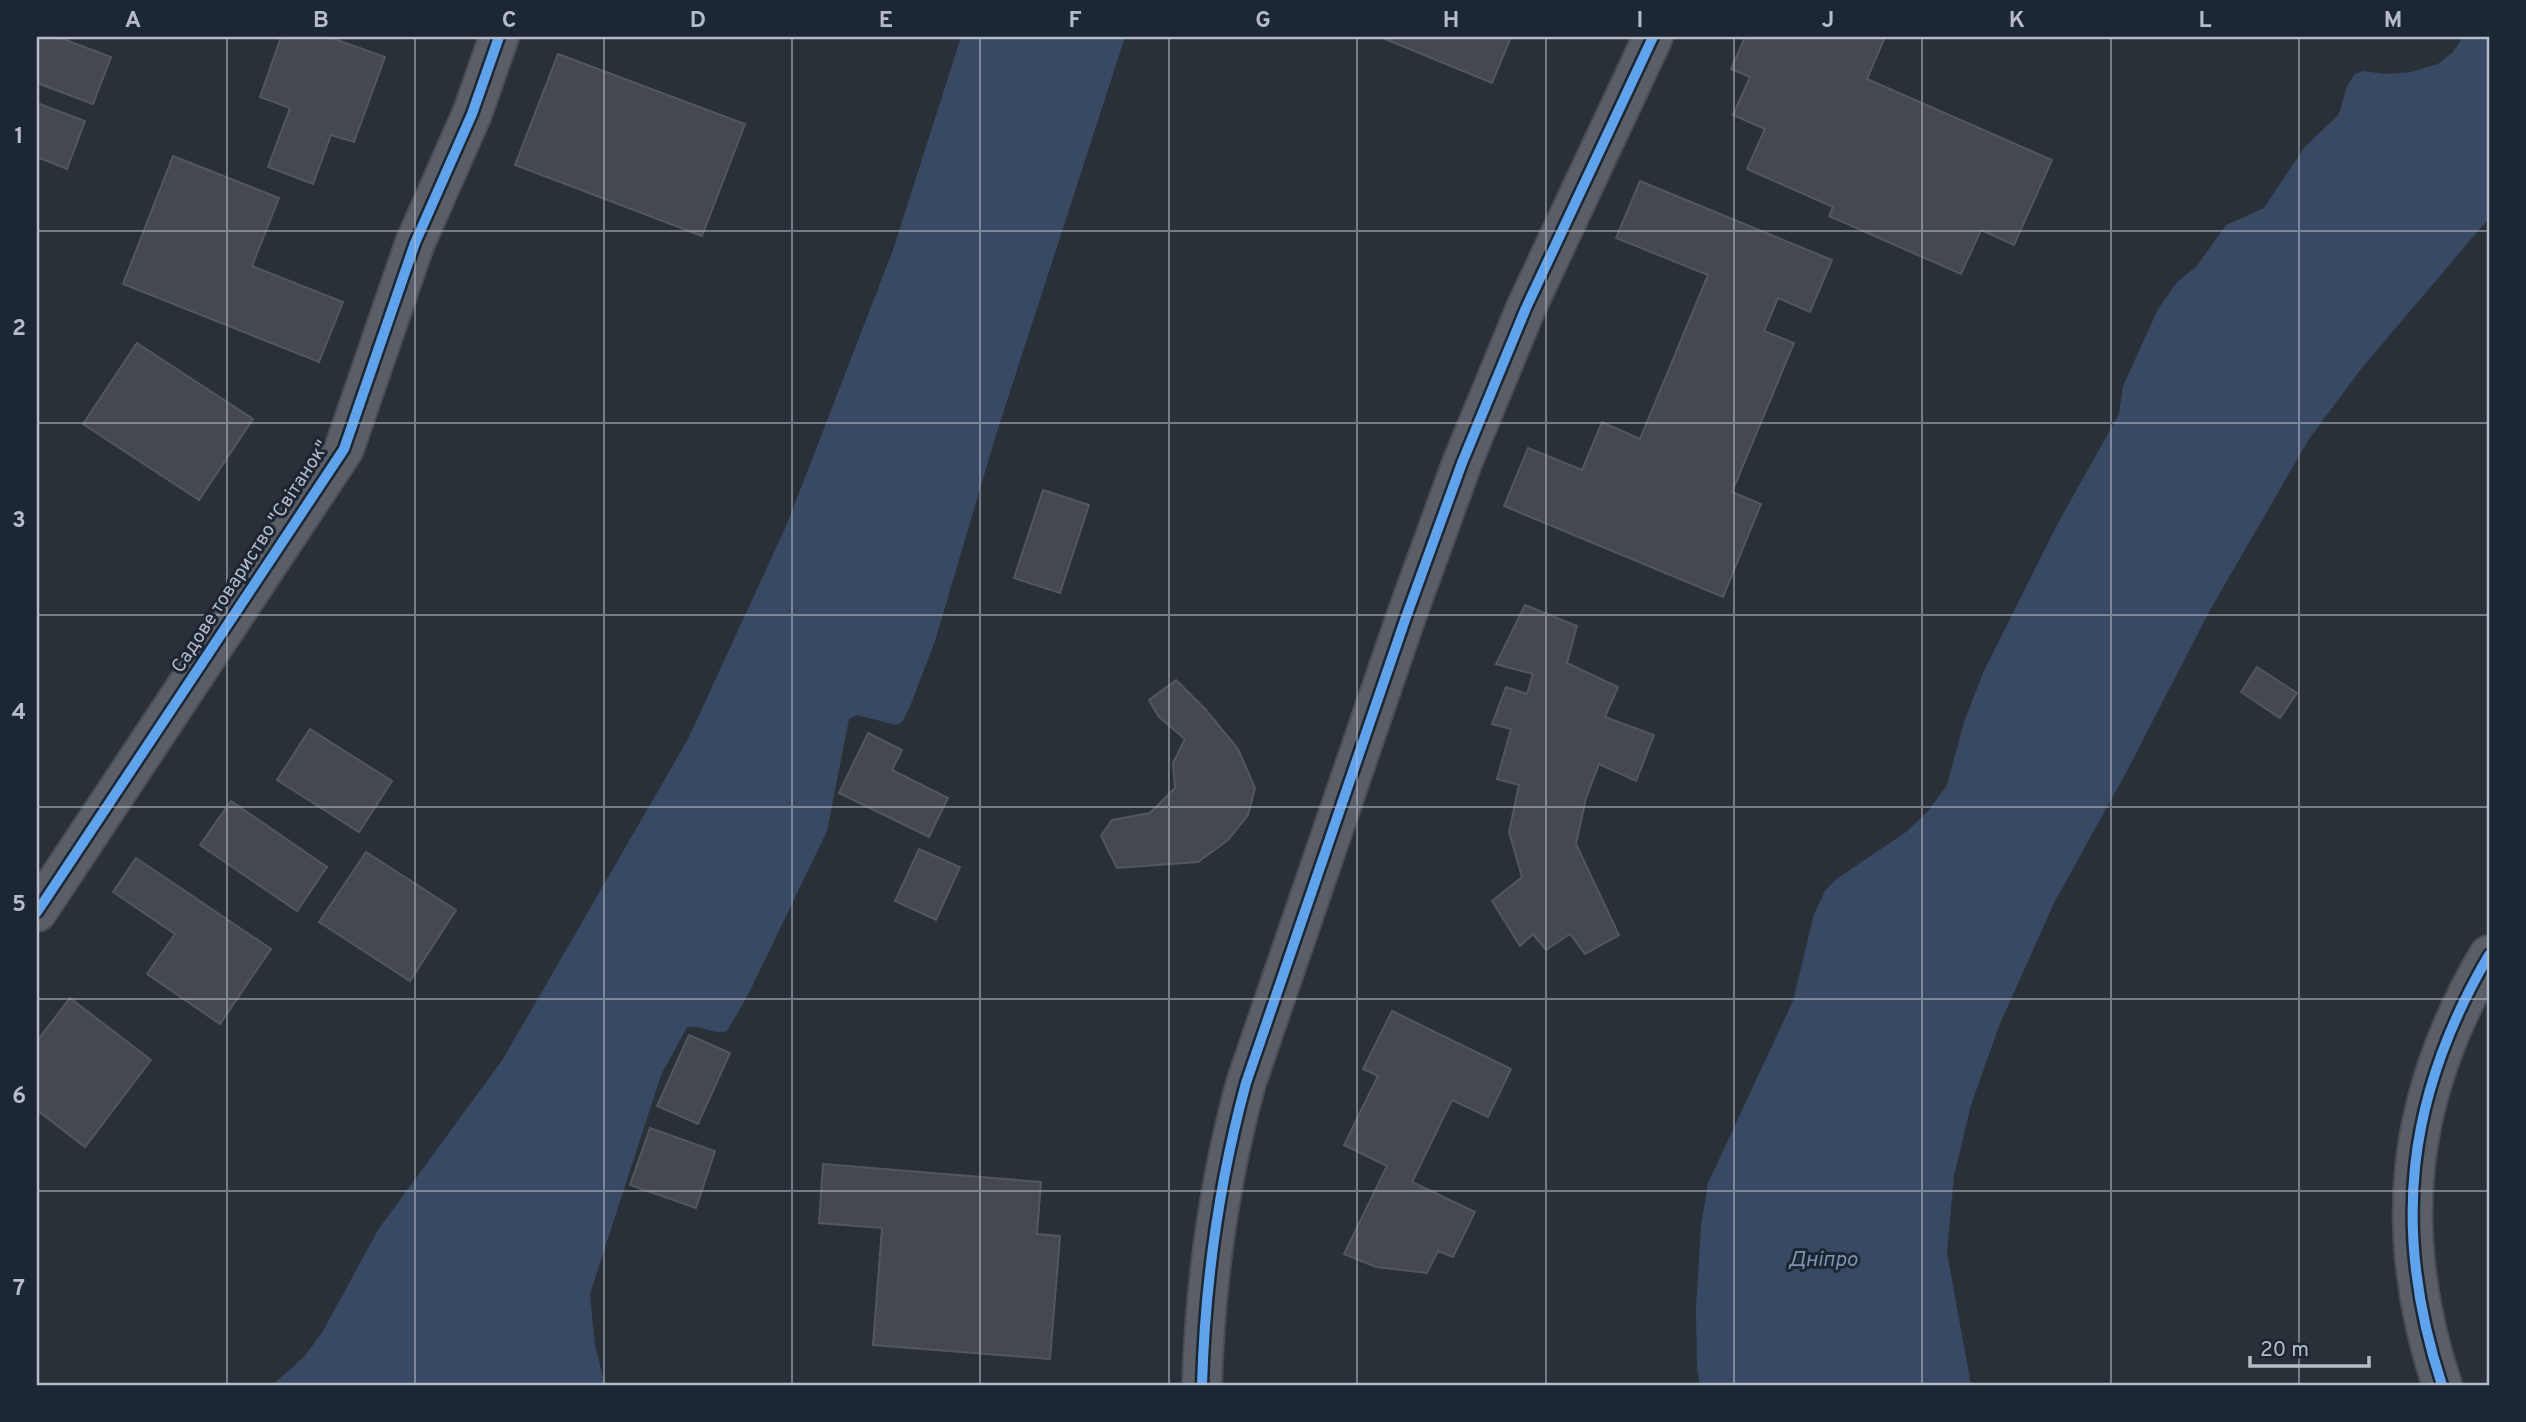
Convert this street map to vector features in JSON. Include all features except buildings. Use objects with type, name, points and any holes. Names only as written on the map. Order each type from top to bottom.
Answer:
[{"type":"street","name":"Садове товариство \"Світанок\"","points":[[37,912],[344,449],[415,243],[472,114],[499,37]]},
{"type":"street","points":[[1202,1385],[1214,1237],[1231,1139],[1247,1083],[1406,617],[1462,463],[1497,375],[1561,231],[1653,37]]},
{"type":"street","points":[[2442,1385],[2416,1268],[2412,1237],[2414,1170],[2424,1109],[2441,1052],[2489,955]]},
{"type":"water","points":[[961,37],[1125,37],[996,435],[935,641],[909,709],[902,722],[896,725],[857,715],[849,719],[827,831],[748,995],[727,1031],[687,1027],[661,1075],[590,1294],[595,1345],[605,1385],[272,1385],[304,1357],[323,1331],[378,1230],[503,1059],[688,739],[787,524],[893,250]]},
{"type":"water","name":"Дніпро","points":[[2463,37],[2489,37],[2489,218],[2361,369],[2309,439],[2210,610],[2128,769],[2054,903],[1999,1026],[1971,1105],[1954,1176],[1947,1253],[1971,1385],[1700,1385],[1697,1370],[1696,1308],[1701,1226],[1708,1183],[1793,1001],[1814,914],[1825,891],[1835,880],[1906,832],[1929,810],[1947,785],[1964,722],[1983,673],[2057,525],[2119,414],[2123,386],[2158,309],[2172,289],[2196,267],[2226,225],[2264,208],[2304,148],[2339,114],[2347,86],[2354,75],[2363,71],[2386,74],[2411,72],[2438,64],[2453,52]]},
{"type":"cycle path","points":[[37,912],[344,449],[415,243],[472,114],[499,37]]},
{"type":"cycle path","points":[[1202,1385],[1206,1309],[1215,1233],[1228,1158],[1246,1083],[1406,617],[1462,463],[1526,308],[1653,37]]},
{"type":"cycle path","points":[[2442,1385],[2426,1328],[2416,1272],[2413,1218],[2415,1165],[2424,1112],[2439,1060],[2461,1008],[2489,955]]}]
